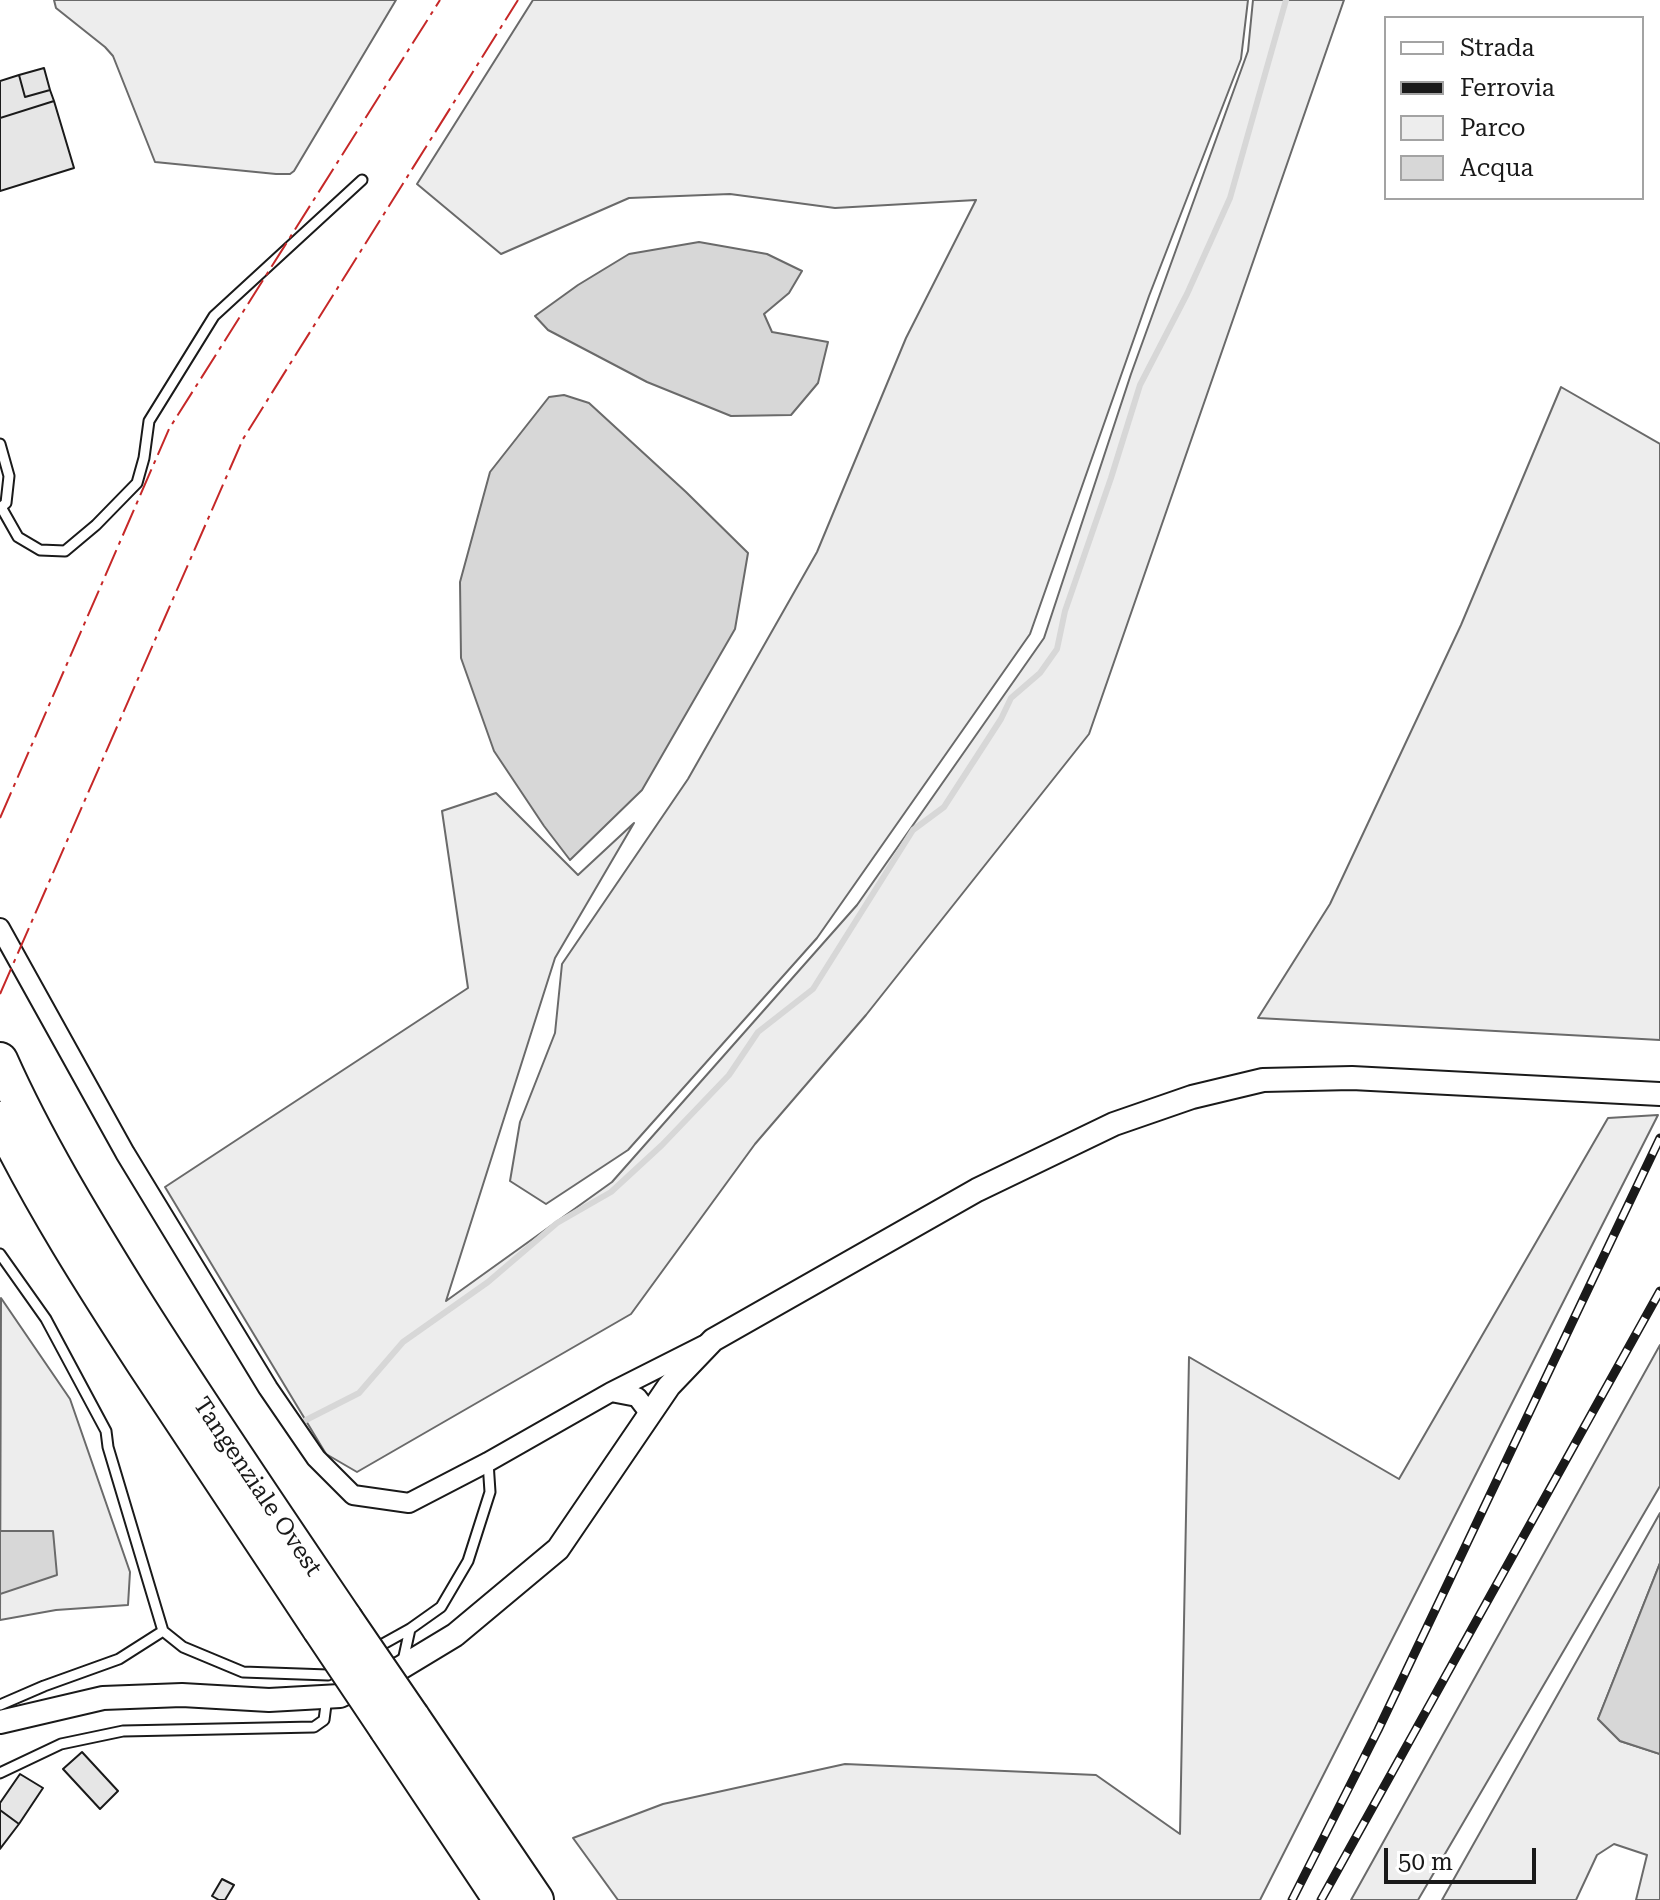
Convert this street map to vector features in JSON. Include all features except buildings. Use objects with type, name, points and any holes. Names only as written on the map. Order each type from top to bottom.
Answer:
[{"type":"highway","name":"Tangenziale Ovest","points":[[0,1060],[87,1224],[207,1413],[333,1624]]},
{"type":"highway","name":"Tangenziale Ovest","points":[[0,1119],[61,1232],[112,1315],[333,1624],[399,1723],[501,1900]]},
{"type":"highway","name":"Tangenziale Ovest","points":[[399,1723],[536,1900]]},
{"type":"street","points":[[0,928],[131,1164],[268,1388],[316,1458],[353,1495],[409,1503],[713,1340],[977,1190],[1114,1124],[1192,1097],[1263,1080],[1352,1078],[1660,1094]]},
{"type":"street","points":[[0,1722],[103,1698],[182,1695],[269,1700],[340,1696],[402,1667],[455,1635],[558,1549],[669,1386],[713,1340]]},
{"type":"street","points":[[611,1392],[637,1397],[650,1414]]},
{"type":"lane","points":[[0,444],[9,476],[6,503],[0,507],[18,537],[40,550],[65,551],[137,483],[149,421],[214,316],[362,180]]},
{"type":"lane","points":[[0,1254],[46,1319],[106,1431],[108,1447],[163,1631],[183,1647],[243,1672],[328,1675],[410,1629],[441,1607],[468,1561],[490,1492],[488,1462]]},
{"type":"lane","points":[[402,1667],[410,1629]]},
{"type":"lane","points":[[0,1705],[119,1659],[163,1631]]},
{"type":"lane","points":[[0,1773],[61,1744],[123,1731],[314,1727],[324,1720],[327,1697]]},
{"type":"green space","points":[[54,0],[396,0],[294,171],[276,174],[155,162],[113,56],[56,8]]},
{"type":"green space","points":[[533,0],[1248,0],[1241,59],[1149,296],[1030,634],[817,938],[628,1150],[546,1204],[510,1181],[520,1122],[555,1033],[562,964],[688,779],[817,552],[906,338],[976,200],[835,208],[730,194],[629,198],[501,254],[417,184]]},
{"type":"green space","points":[[1253,0],[1344,0],[1089,734],[866,1015],[755,1144],[631,1314],[357,1472],[326,1454],[165,1187],[468,988],[442,811],[496,793],[578,875],[634,823],[555,958],[446,1301],[612,1182],[857,905],[1044,638],[1131,374],[1248,51]]},
{"type":"green space","points":[[1561,387],[1660,444],[1660,1040],[1258,1018],[1330,904],[1461,625]]},
{"type":"green space","points":[[1658,1115],[1260,1900],[618,1900],[573,1838],[663,1804],[845,1764],[1096,1775],[1180,1834],[1189,1357],[1399,1479],[1608,1118]]},
{"type":"green space","points":[[1,1298],[70,1399],[130,1572],[128,1605],[56,1610],[0,1620]]},
{"type":"green space","points":[[1660,1345],[1660,1486],[1418,1900],[1351,1900]]},
{"type":"green space","points":[[1660,1513],[1660,1563],[1598,1719],[1620,1741],[1660,1754],[1660,1900],[1636,1900],[1647,1855],[1614,1844],[1597,1855],[1576,1900],[1442,1900]]},
{"type":"water","points":[[699,242],[767,254],[802,271],[789,293],[764,314],[772,332],[828,342],[818,383],[791,415],[731,416],[647,382],[548,330],[535,316],[629,254]]},
{"type":"water","points":[[564,395],[589,403],[748,553],[735,629],[642,790],[570,860],[494,751],[461,658],[460,582],[490,472],[549,397]]},
{"type":"water","points":[[0,1531],[53,1531],[57,1575],[0,1594]]},
{"type":"water","points":[[1660,1563],[1660,1754],[1620,1741],[1598,1719]]},
{"type":"waterway","points":[[306,1420],[359,1393],[403,1342],[488,1282],[557,1223],[611,1192],[662,1145],[729,1075],[758,1032],[813,989],[913,830],[944,807],[1001,719],[1011,698],[1040,673],[1057,649],[1065,611],[1140,385],[1187,294],[1230,198],[1286,0]]},
{"type":"railway","points":[[1292,1900],[1378,1730],[1660,1138]]},
{"type":"railway","points":[[1321,1900],[1660,1291]]},
{"type":"power","points":[[0,818],[169,429],[440,0]]},
{"type":"power","points":[[0,994],[243,439],[518,0]]}]
